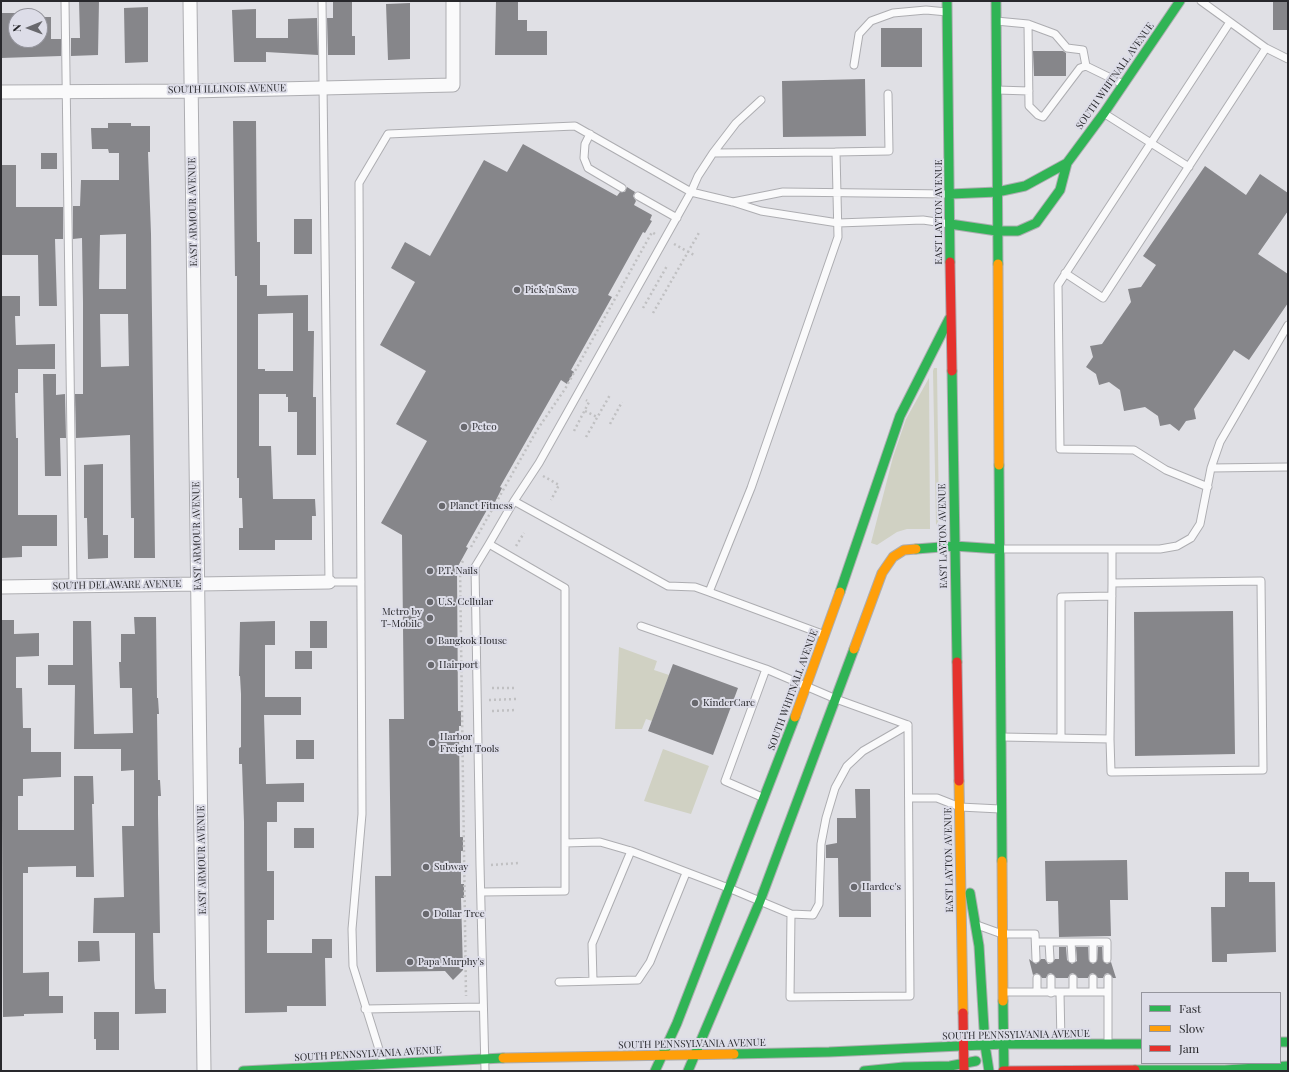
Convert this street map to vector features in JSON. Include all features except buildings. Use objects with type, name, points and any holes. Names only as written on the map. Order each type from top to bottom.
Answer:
[{"type":"main road","name":"EAST LAYTON AVENUE","points":[[947,1],[954,546],[960,807],[963,1046],[969,1067]]},
{"type":"main road","points":[[996,1],[1000,809],[1004,1044],[1003,1071],[1225,1070],[1288,1066]]},
{"type":"main road","name":"SOUTH WHITNALL AVENUE","points":[[950,224],[997,231],[1018,231],[1036,223],[1060,190],[1067,163],[1104,113],[1180,1]]},
{"type":"main road","name":"SOUTH WHITNALL AVENUE","points":[[950,194],[997,192],[1025,186],[1067,163]]},
{"type":"main road","name":"SOUTH WHITNALL AVENUE","points":[[655,1071],[677,1023],[731,889],[825,635],[900,416],[951,316]]},
{"type":"main road","points":[[688,1071],[760,901],[882,573],[893,557],[904,550],[954,546],[999,549]]},
{"type":"main road","points":[[960,828],[976,924],[982,977],[986,1058],[989,1071]]},
{"type":"main road","points":[[864,1071],[904,1067],[969,1067],[1000,1052],[1004,1044]]},
{"type":"main road","name":"SOUTH PENNSYLVANIA AVENUE","points":[[243,1071],[385,1068],[484,1060],[829,1052],[1004,1044],[1141,1044]]},
{"type":"street","name":"EAST ARMOUR AVENUE","points":[[190,1],[204,1071]]},
{"type":"street","name":"SOUTH ILLINOIS AVENUE","points":[[1,92],[191,91],[454,85],[453,1]]},
{"type":"street","name":"SOUTH DELAWARE AVENUE","points":[[1,587],[329,582]]},
{"type":"lane","points":[[65,1],[73,586]]},
{"type":"lane","points":[[322,1],[329,582],[361,582]]},
{"type":"lane","points":[[1201,1],[1266,48],[1288,59]]},
{"type":"lane","points":[[854,65],[859,34],[871,21],[893,12],[926,10],[947,12]]},
{"type":"lane","points":[[996,21],[1028,24],[1055,34],[1067,48],[1083,50],[1086,66]]},
{"type":"lane","points":[[1208,487],[1166,470],[1134,450],[1060,450],[1058,285],[1064,273],[1230,22]]},
{"type":"lane","points":[[1028,24],[1029,106],[1038,115],[1043,117],[1080,68],[1086,66],[1123,84]]},
{"type":"lane","points":[[1064,273],[1103,298],[1266,48]]},
{"type":"lane","points":[[997,90],[1029,90]]},
{"type":"lane","points":[[713,153],[889,151],[888,94]]},
{"type":"lane","points":[[485,1071],[475,567],[514,501],[539,463],[713,153],[736,123],[761,100]]},
{"type":"lane","points":[[1104,113],[1189,167]]},
{"type":"lane","points":[[385,1068],[365,1009],[353,966],[352,929],[362,814],[359,183],[388,134],[575,126],[691,192],[733,202],[761,211],[838,223],[923,220],[950,224]]},
{"type":"lane","points":[[590,134],[585,144],[584,158],[588,168],[622,188]]},
{"type":"lane","points":[[709,592],[751,488],[838,237],[836,152]]},
{"type":"lane","points":[[733,202],[783,192],[950,194]]},
{"type":"lane","points":[[638,196],[677,218]]},
{"type":"lane","points":[[999,549],[1160,549],[1177,546],[1191,538],[1200,524],[1211,468],[1220,442],[1288,324]]},
{"type":"lane","points":[[1211,468],[1288,466]]},
{"type":"lane","points":[[514,501],[668,586],[696,587],[825,635]]},
{"type":"lane","points":[[481,892],[565,891],[564,588],[489,544]]},
{"type":"lane","points":[[1112,550],[1111,772],[1264,770],[1261,581],[1112,583]]},
{"type":"lane","points":[[1061,738],[1061,597],[1112,596]]},
{"type":"lane","points":[[641,626],[766,669],[836,699],[908,725]]},
{"type":"lane","points":[[765,798],[725,781],[766,669]]},
{"type":"lane","points":[[565,843],[600,842],[631,851],[731,889],[791,914],[813,915],[819,904],[821,844],[826,818],[835,788],[847,766],[863,751],[908,725]]},
{"type":"lane","points":[[791,914],[790,997],[910,996],[908,725]]},
{"type":"lane","points":[[1000,737],[1110,739]]},
{"type":"lane","points":[[909,798],[937,798],[960,807],[1000,809]]},
{"type":"lane","points":[[594,981],[592,944],[631,851]]},
{"type":"lane","points":[[559,982],[638,980],[650,962],[686,873]]},
{"type":"lane","points":[[976,924],[1002,934],[1035,934],[1036,959]]},
{"type":"lane","points":[[1036,942],[1107,942],[1107,959]]},
{"type":"lane","points":[[1049,942],[1050,959]]},
{"type":"lane","points":[[1071,942],[1072,959]]},
{"type":"lane","points":[[1093,942],[1093,959]]},
{"type":"lane","points":[[1037,978],[1037,992]]},
{"type":"lane","points":[[1051,978],[1051,993]]},
{"type":"lane","points":[[1072,978],[1073,992]]},
{"type":"lane","points":[[1093,978],[1093,992]]},
{"type":"lane","points":[[1108,978],[1108,1045]]},
{"type":"lane","points":[[1003,992],[1108,992]]},
{"type":"lane","points":[[1060,993],[1061,1045]]},
{"type":"lane","points":[[365,1009],[483,1007]]},
{"type":"path","points":[[653,314],[700,231]]},
{"type":"path","points":[[468,552],[537,430],[565,389],[652,232]]},
{"type":"path","points":[[643,308],[667,266]]},
{"type":"path","points":[[586,437],[610,395]]},
{"type":"path","points":[[610,424],[622,402]]},
{"type":"path","points":[[585,411],[597,417]]},
{"type":"path","points":[[464,559],[460,566],[466,983]]},
{"type":"path","points":[[492,688],[516,688]]},
{"type":"path","points":[[487,700],[516,699]]},
{"type":"path","points":[[492,711],[516,710]]},
{"type":"path","points":[[491,865],[518,863]]},
{"type":"shaded area","points":[[934,368],[937,368],[939,520],[936,525],[933,371]]},
{"type":"shaded area","points":[[929,378],[930,529],[907,529],[897,532],[877,545],[871,543],[893,457],[906,419]]},
{"type":"shaded area","points":[[619,647],[657,661],[654,670],[669,675],[652,721],[646,719],[642,729],[615,729]]},
{"type":"shaded area","points":[[663,749],[709,766],[691,814],[644,801]]},
{"type":"traffic: fast","points":[[947,1],[950,262]]},
{"type":"traffic: fast","points":[[996,1],[998,264]]},
{"type":"traffic: fast","points":[[950,224],[997,231],[1018,231],[1036,223],[1060,190],[1067,163],[1104,113],[1180,1]]},
{"type":"traffic: fast","points":[[950,194],[997,192],[1025,186],[1067,163]]},
{"type":"traffic: fast","points":[[840,592],[900,416],[949,319]]},
{"type":"traffic: fast","points":[[952,371],[957,662]]},
{"type":"traffic: fast","points":[[999,465],[1002,861]]},
{"type":"traffic: fast","points":[[916,549],[954,546],[999,549]]},
{"type":"traffic: fast","points":[[688,1071],[760,901],[854,649]]},
{"type":"traffic: fast","points":[[655,1071],[677,1023],[795,717]]},
{"type":"traffic: fast","points":[[970,893],[979,946],[985,1045],[989,1071]]},
{"type":"traffic: fast","points":[[1003,1001],[1004,1071]]},
{"type":"traffic: fast","points":[[1281,1042],[1288,1042]]},
{"type":"traffic: fast","points":[[734,1054],[829,1052],[1004,1044],[1141,1044]]},
{"type":"traffic: fast","points":[[243,1071],[503,1058]]},
{"type":"traffic: fast","points":[[864,1071],[904,1067],[950,1066],[976,1061]]},
{"type":"traffic: fast","points":[[1135,1070],[1225,1070],[1288,1066]]},
{"type":"traffic: slow","points":[[998,264],[999,465]]},
{"type":"traffic: slow","points":[[854,649],[882,573],[893,557],[904,550],[916,549]]},
{"type":"traffic: slow","points":[[795,717],[840,592]]},
{"type":"traffic: slow","points":[[959,781],[963,1013]]},
{"type":"traffic: slow","points":[[1002,861],[1003,1001]]},
{"type":"traffic: slow","points":[[503,1058],[734,1054]]},
{"type":"traffic: jam","points":[[950,262],[952,371]]},
{"type":"traffic: jam","points":[[957,662],[959,781]]},
{"type":"traffic: jam","points":[[963,1013],[964,1071]]},
{"type":"traffic: jam","points":[[1003,1071],[1135,1070]]},
{"type":"place","name":"Pick 'n Save","points":[[517,290]]},
{"type":"place","name":"Petco","points":[[464,427]]},
{"type":"place","name":"Planet Fitness","points":[[442,506]]},
{"type":"place","name":"P.T. Nails","points":[[430,571]]},
{"type":"place","name":"U.S. Cellular","points":[[430,602]]},
{"type":"place","name":"Metro by T-Mobile","points":[[430,618]]},
{"type":"place","name":"Bangkok House","points":[[430,641]]},
{"type":"place","name":"Hairport","points":[[431,665]]},
{"type":"place","name":"KinderCare","points":[[695,703]]},
{"type":"place","name":"Harbor Freight Tools","points":[[432,743]]},
{"type":"place","name":"Subway","points":[[426,867]]},
{"type":"place","name":"Hardee's","points":[[854,887]]},
{"type":"place","name":"Dollar Tree","points":[[426,914]]},
{"type":"place","name":"Papa Murphy's","points":[[410,962]]}]
